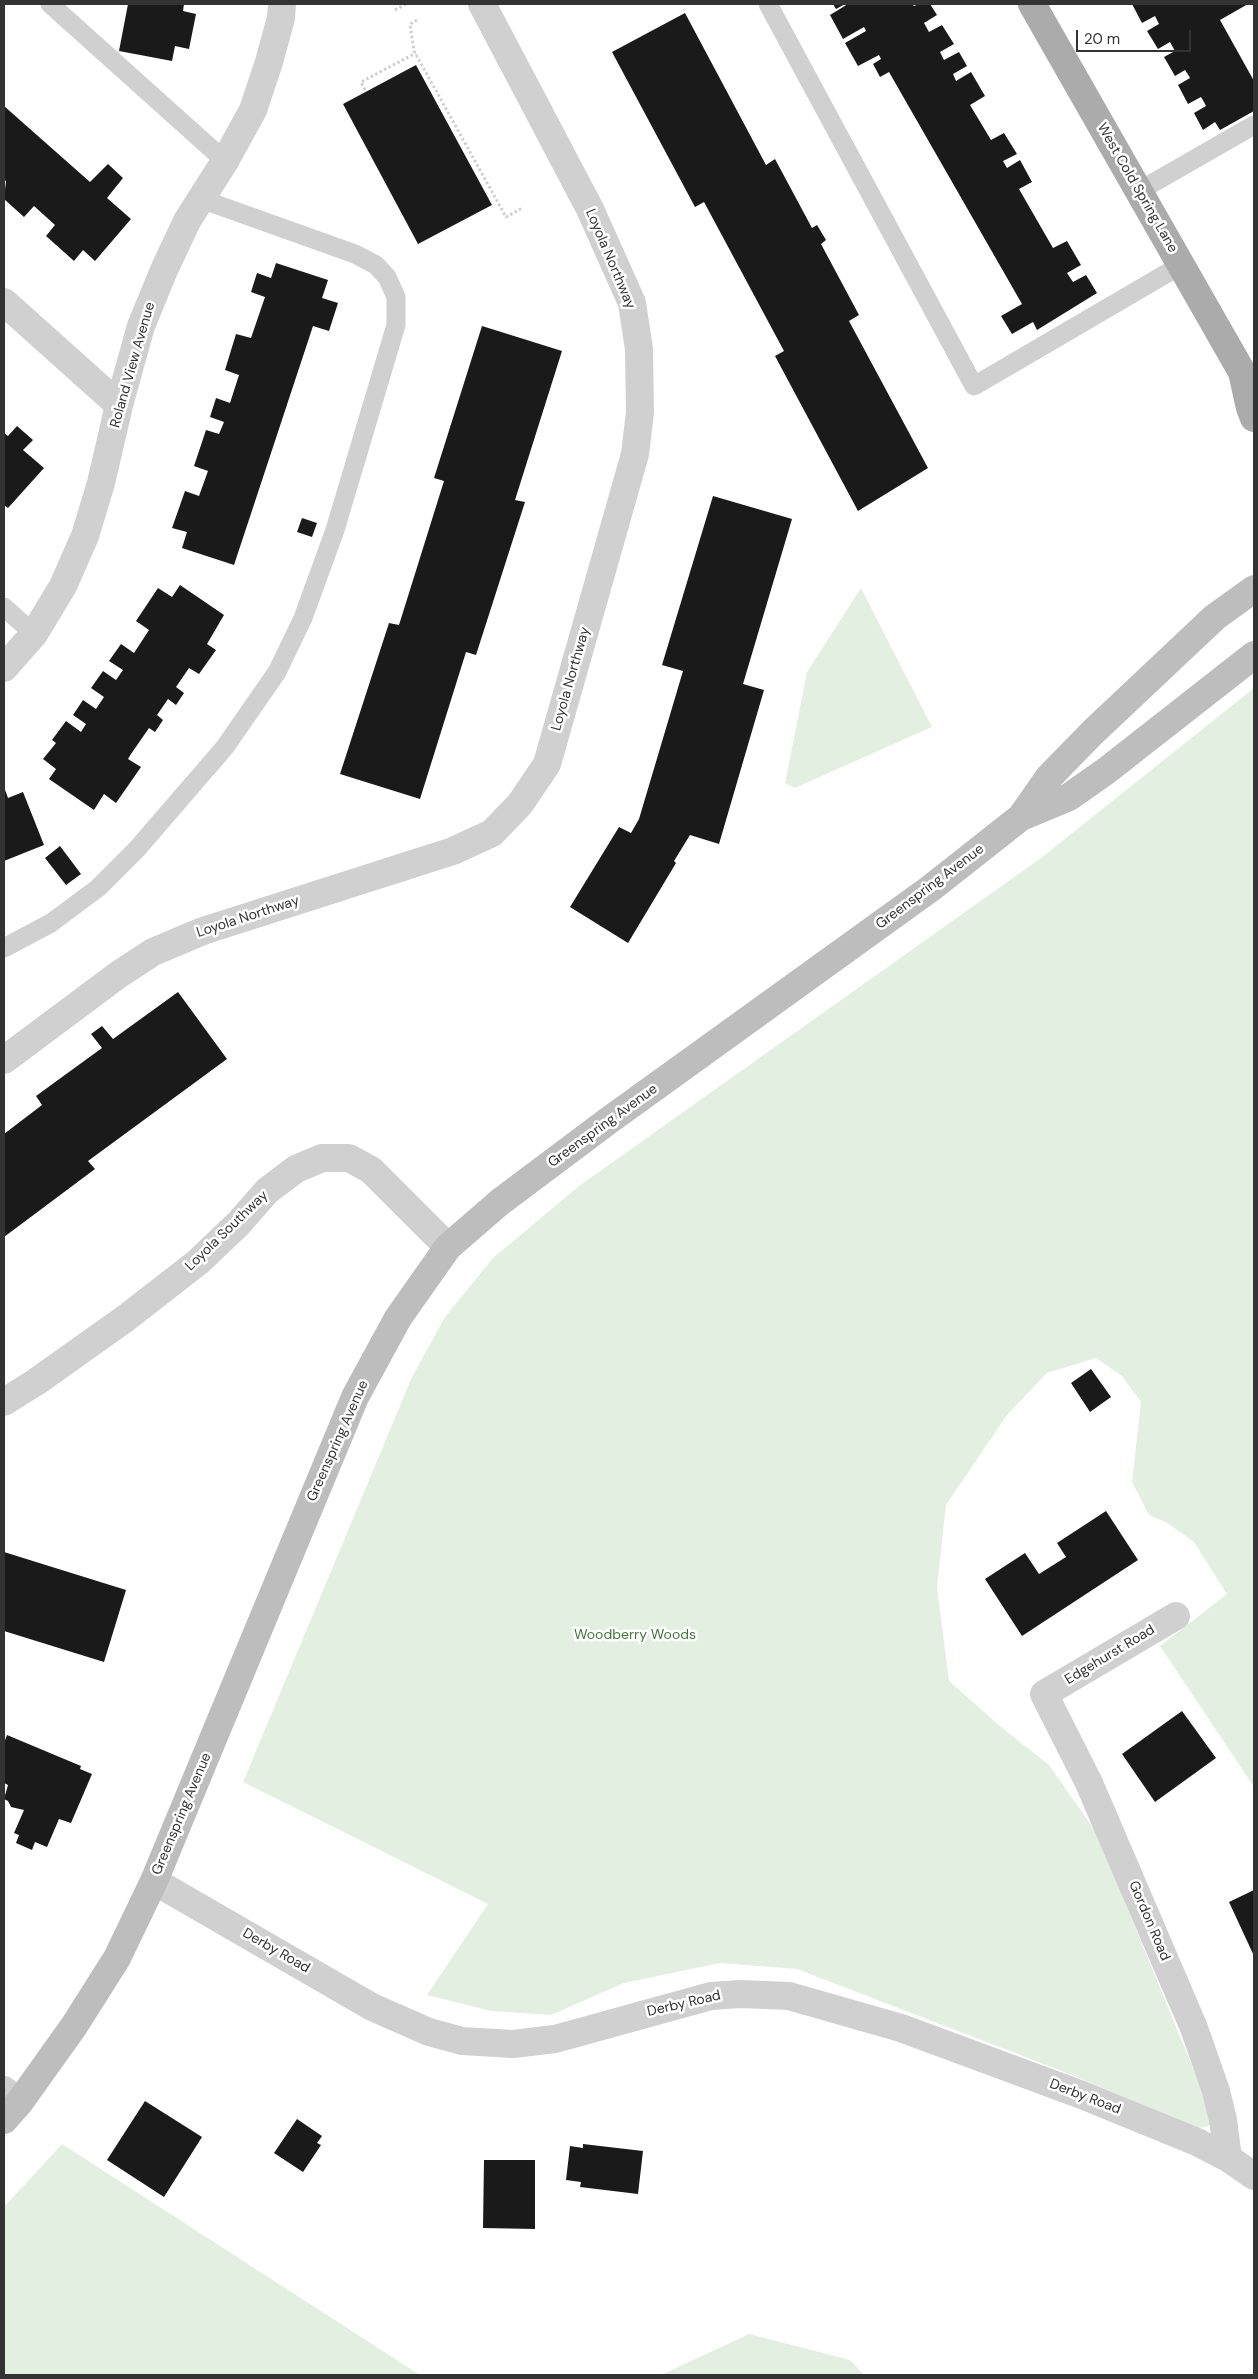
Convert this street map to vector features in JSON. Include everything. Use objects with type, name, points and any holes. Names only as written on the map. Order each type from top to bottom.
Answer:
[{"type":"main road","name":"West Cold Spring Lane","points":[[1032,4],[1180,265],[1248,379],[1250,408],[1254,418]]},
{"type":"main road","name":"Greenspring Avenue","points":[[1021,817],[1049,777],[1093,732],[1215,617],[1254,589]]},
{"type":"main road","name":"Greenspring Avenue","points":[[9,2105],[74,2026],[117,1958],[154,1881],[355,1397],[398,1318],[448,1247],[500,1202],[931,888],[1021,817],[1077,792],[1254,655]]},
{"type":"street","name":"Roland View Avenue","points":[[4,668],[34,634],[63,586],[85,536],[101,483],[119,405],[141,326],[187,221],[225,161],[253,110],[278,27],[282,4]]},
{"type":"street","name":"Loyola Northway","points":[[4,1060],[118,975],[153,952],[203,931],[453,851],[492,833],[520,804],[546,764],[635,454],[640,412],[639,349],[632,303],[594,217],[482,4]]},
{"type":"street","points":[[4,302],[119,405]]},
{"type":"street","name":"Loyola Southway","points":[[4,1402],[36,1382],[126,1318],[198,1262],[238,1224],[267,1191],[296,1169],[322,1158],[349,1158],[370,1170],[448,1247]]},
{"type":"street","name":"Edgehurst Road","points":[[1044,1694],[1176,1616]]},
{"type":"street","name":"Gordon Road","points":[[1044,1694],[1093,1792],[1194,2028],[1216,2090],[1223,2120],[1228,2158]]},
{"type":"street","name":"Derby Road","points":[[154,1881],[372,2006],[429,2032],[462,2041],[514,2044],[555,2039],[649,2011],[711,1996],[740,1994],[789,1996],[901,2028],[1055,2085],[1197,2142],[1228,2158],[1254,2176]]},
{"type":"lane","points":[[768,4],[974,386],[1180,265]]},
{"type":"lane","points":[[55,6],[225,161]]},
{"type":"lane","points":[[1138,191],[1254,125]]},
{"type":"lane","points":[[4,948],[51,923],[98,888],[137,849],[225,747],[277,672],[303,618],[335,530],[396,325],[396,297],[387,277],[376,264],[354,254],[201,199]]},
{"type":"lane","points":[[4,608],[34,634]]},
{"type":"path","points":[[395,10],[406,4]]},
{"type":"path","points":[[417,20],[410,24],[416,53],[506,217],[522,208]]},
{"type":"path","points":[[365,90],[361,82],[416,53]]},
{"type":"green space","points":[[861,588],[932,727],[795,788],[785,783],[807,672]]},
{"type":"green space","name":"Woodberry Woods","points":[[1254,688],[1254,1787],[1160,1646],[1227,1594],[1194,1542],[1167,1523],[1149,1515],[1132,1482],[1141,1402],[1122,1376],[1096,1358],[1047,1373],[1007,1415],[946,1505],[937,1587],[949,1681],[1000,1726],[1049,1765],[1096,1832],[1209,2107],[1210,2124],[1206,2127],[1197,2128],[1072,2075],[797,1969],[720,1963],[624,1983],[551,2015],[491,2011],[427,1995],[488,1904],[243,1782],[412,1377],[445,1317],[493,1258],[579,1186],[1041,858]]},
{"type":"green space","points":[[62,2144],[420,2375],[4,2375],[4,2207]]},
{"type":"green space","points":[[749,2334],[850,2360],[864,2375],[661,2375]]},
{"type":"building","points":[[128,4],[184,4],[183,11],[196,14],[189,49],[175,46],[172,61],[119,51]]},
{"type":"building","points":[[833,4],[845,4],[836,9]]},
{"type":"building","points":[[848,4],[912,4],[914,6],[930,4],[937,15],[924,23],[929,32],[942,25],[954,44],[940,52],[944,60],[959,52],[967,66],[953,74],[956,81],[971,72],[985,96],[970,105],[991,140],[1004,133],[1017,154],[1003,161],[1007,168],[1020,160],[1032,182],[1019,189],[1053,248],[1067,241],[1081,265],[1067,273],[1073,282],[1086,275],[1097,293],[1037,330],[1033,322],[1012,334],[1001,316],[1022,304],[889,72],[880,77],[873,64],[881,59],[879,55],[858,66],[845,43],[866,31],[864,27],[843,39],[830,15]]},
{"type":"building","points":[[1132,4],[1248,4],[1220,20],[1254,81],[1254,111],[1220,130],[1215,122],[1203,130],[1194,113],[1206,106],[1204,102],[1201,97],[1188,104],[1178,85],[1190,78],[1189,76],[1185,70],[1175,76],[1164,57],[1175,51],[1170,42],[1158,49],[1147,31],[1159,24],[1155,16],[1142,23]]},
{"type":"building","points":[[685,13],[766,165],[775,159],[812,228],[817,225],[826,240],[821,244],[859,315],[849,321],[928,468],[858,511],[775,356],[784,351],[704,202],[695,207],[612,52]]},
{"type":"building","points":[[416,65],[492,205],[418,244],[343,104]]},
{"type":"building","points":[[4,106],[90,182],[108,164],[123,178],[107,198],[131,219],[95,261],[83,250],[74,261],[46,236],[55,225],[34,206],[24,217],[4,199],[6,181],[4,180]]},
{"type":"building","points":[[276,263],[328,280],[322,298],[338,303],[329,331],[313,326],[234,565],[182,548],[187,532],[172,528],[185,491],[199,496],[208,471],[194,466],[206,430],[219,434],[224,422],[210,417],[216,398],[230,403],[239,375],[225,370],[236,334],[251,338],[265,297],[251,292],[257,273],[271,278]]},
{"type":"building","points":[[482,326],[562,351],[515,500],[525,502],[476,655],[466,652],[420,799],[340,774],[389,623],[399,625],[444,481],[434,478]]},
{"type":"building","points":[[17,426],[33,440],[23,450],[44,468],[8,508],[4,505],[4,433],[8,436]]},
{"type":"building","points":[[713,496],[792,519],[743,684],[764,690],[719,844],[690,835],[674,861],[676,863],[628,943],[570,907],[619,827],[631,833],[639,819],[683,671],[662,665]]},
{"type":"building","points":[[302,518],[317,523],[312,537],[297,532]]},
{"type":"building","points":[[180,585],[224,615],[207,644],[216,650],[199,674],[189,668],[176,687],[184,693],[176,705],[168,699],[157,715],[163,720],[155,732],[149,728],[131,754],[128,759],[141,767],[116,803],[104,794],[94,810],[49,779],[56,769],[43,759],[56,743],[52,740],[66,721],[81,732],[86,724],[73,715],[83,700],[96,709],[104,697],[91,688],[103,671],[116,680],[123,670],[109,661],[121,644],[134,653],[149,630],[136,621],[158,588],[172,597]]},
{"type":"building","points":[[4,787],[8,798],[23,792],[44,845],[4,861]]},
{"type":"building","points":[[60,846],[81,874],[66,885],[45,858]]},
{"type":"building","points":[[178,992],[227,1059],[88,1161],[95,1169],[4,1237],[4,1134],[42,1105],[36,1096],[102,1048],[91,1034],[102,1026],[113,1039]]},
{"type":"building","points":[[1091,1369],[1111,1397],[1090,1412],[1071,1383]]},
{"type":"building","points":[[1106,1511],[1138,1560],[1022,1636],[985,1579],[1025,1553],[1039,1574],[1066,1557],[1057,1543]]},
{"type":"building","points":[[4,1552],[126,1590],[104,1662],[4,1631]]},
{"type":"building","points":[[1182,1711],[1216,1758],[1155,1802],[1122,1754]]},
{"type":"building","points":[[7,1735],[81,1766],[80,1769],[92,1774],[71,1823],[59,1819],[47,1847],[35,1842],[32,1850],[16,1843],[19,1835],[14,1833],[24,1810],[11,1807],[8,1801],[4,1799],[8,1785],[4,1783],[4,1743]]},
{"type":"building","points":[[1254,1890],[1254,1956],[1229,1902]]},
{"type":"building","points":[[145,2101],[202,2137],[164,2197],[107,2160]]},
{"type":"building","points":[[297,2119],[322,2136],[317,2143],[321,2145],[303,2172],[274,2153]]},
{"type":"building","points":[[583,2144],[643,2151],[638,2194],[580,2187],[581,2182],[566,2180],[570,2146],[583,2148]]},
{"type":"building","points":[[484,2160],[535,2160],[535,2229],[483,2228]]}]
